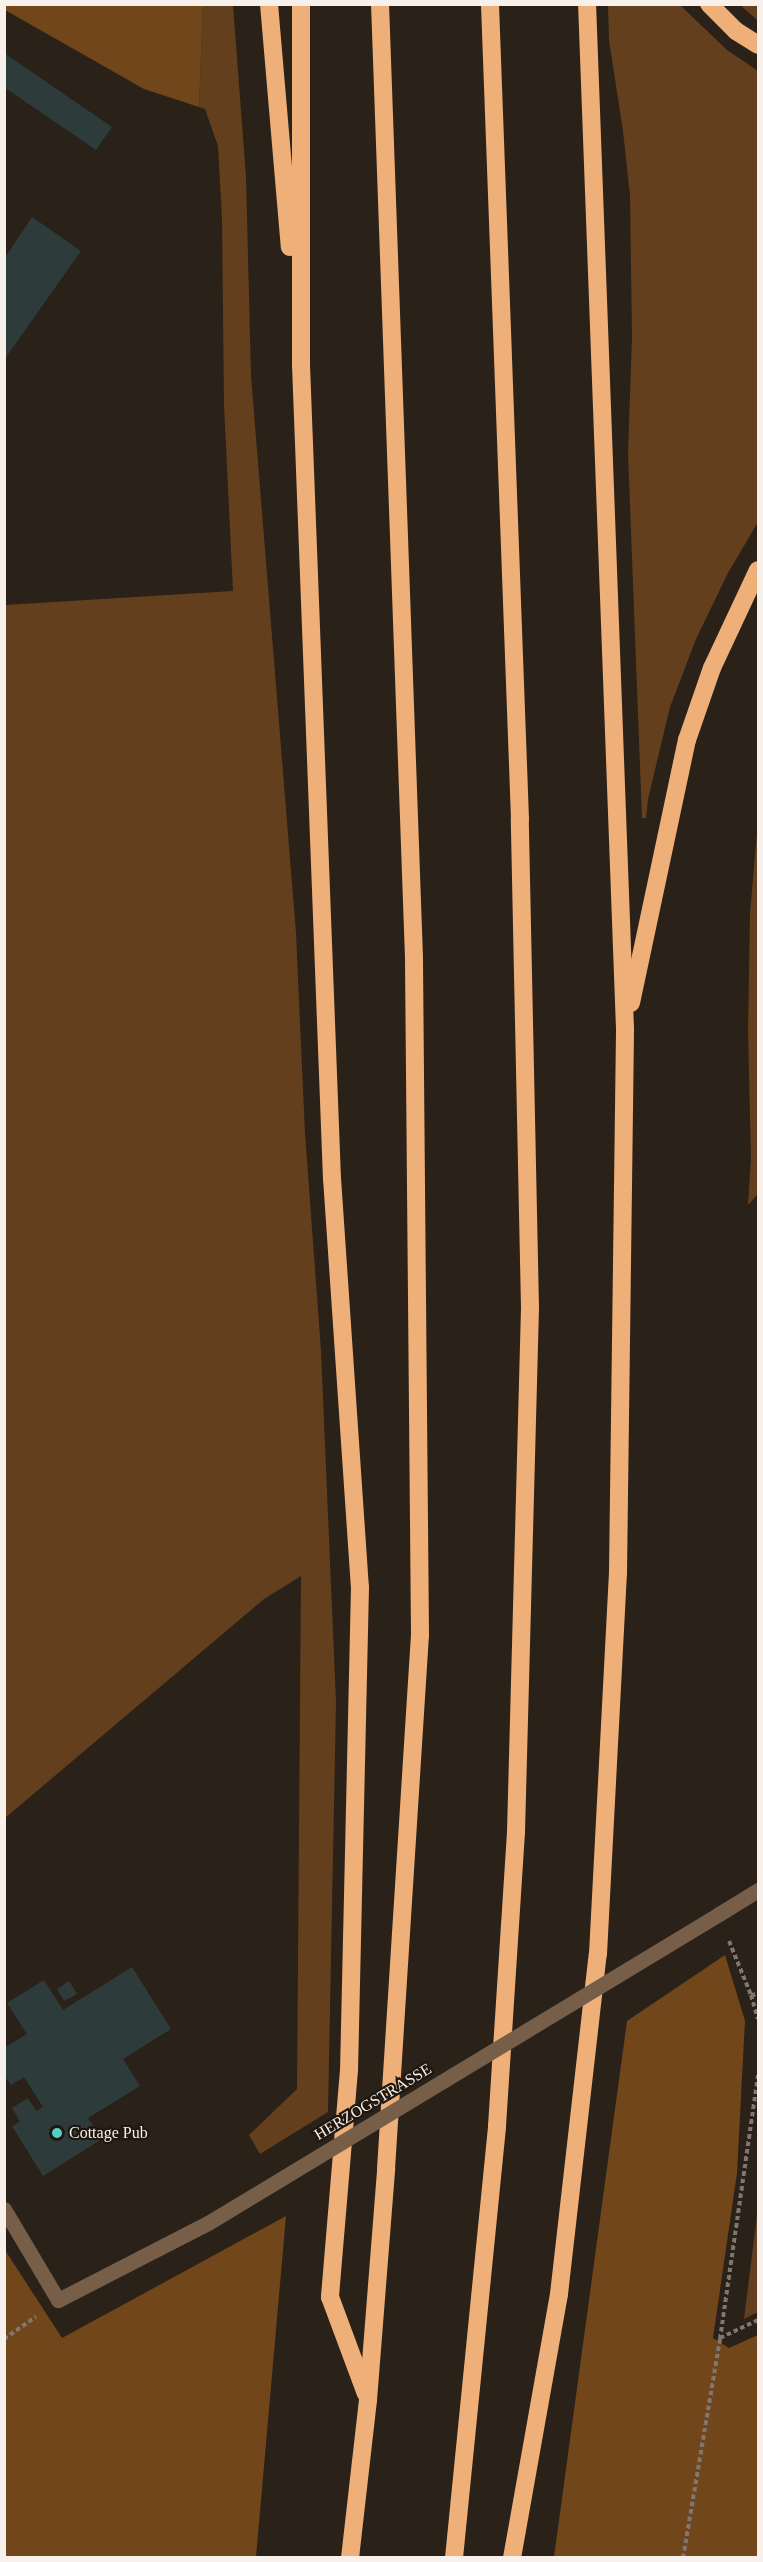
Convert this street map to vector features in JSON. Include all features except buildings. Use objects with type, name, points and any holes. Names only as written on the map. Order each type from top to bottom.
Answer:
[{"type":"highway","points":[[269,4],[301,365]]},
{"type":"highway","points":[[301,4],[301,365],[332,1178],[360,1587],[349,2070],[330,2297],[368,2400]]},
{"type":"highway","points":[[350,2558],[368,2400],[386,2169],[420,1635],[414,958],[380,4]]},
{"type":"highway","points":[[454,2558],[497,2126],[516,1832],[530,1308],[520,819],[490,4]]},
{"type":"highway","points":[[512,2558],[559,2294],[598,1954],[618,1573],[625,1029],[587,4]]},
{"type":"highway","points":[[709,4],[736,31],[759,45]]},
{"type":"highway","points":[[625,1029],[687,740],[711,668],[759,570]]},
{"type":"street","name":"HERZOGSTRASSE","points":[[58,2300],[208,2223],[759,1890]]},
{"type":"street","points":[[4,2209],[58,2300]]},
{"type":"path","points":[[718,1914],[759,2019]]},
{"type":"path","points":[[751,1995],[759,1994]]},
{"type":"path","points":[[683,2558],[720,2339],[759,2075]]},
{"type":"path","points":[[4,2339],[58,2300]]},
{"type":"path","points":[[720,2339],[759,2320]]},
{"type":"shaded area","points":[[5,4],[203,5],[199,107],[144,89],[5,10]]},
{"type":"shaded area","points":[[203,5],[233,5],[246,177],[251,376],[296,933],[305,1133],[321,1351],[336,1702],[328,2112],[260,2154],[249,2135],[297,2089],[301,1576],[264,1599],[5,1818],[5,605],[233,591],[224,405],[222,218],[218,146],[205,109],[199,107]]},
{"type":"shaded area","points":[[608,5],[680,5],[727,50],[758,71],[758,522],[728,573],[696,639],[670,707],[648,799],[646,818],[642,818],[628,453],[632,337],[630,196],[609,40]]},
{"type":"shaded area","points":[[740,5],[758,5],[758,21],[756,19]]},
{"type":"shaded area","points":[[758,820],[758,1194],[748,1205],[751,1158],[748,1031],[750,914]]},
{"type":"shaded area","points":[[725,1955],[745,2021],[737,2173],[713,2338],[729,2348],[758,2335],[758,2557],[554,2557],[627,2021]]},
{"type":"shaded area","points":[[758,2207],[758,2312],[744,2319]]},
{"type":"shaded area","points":[[286,2216],[256,2557],[5,2557],[5,2250],[62,2338]]},
{"type":"place","name":"Cottage Pub","points":[[57,2133]]}]
